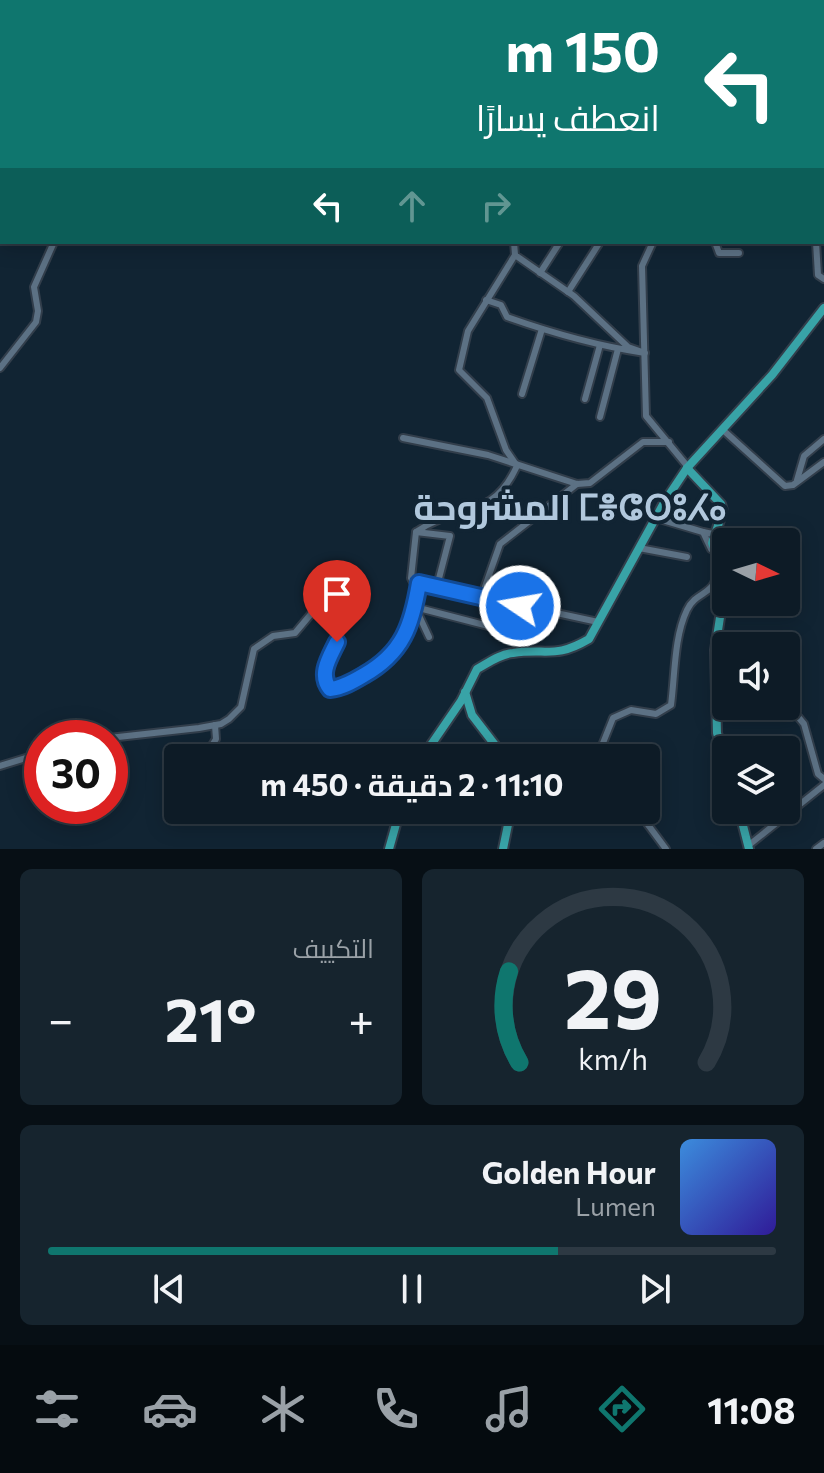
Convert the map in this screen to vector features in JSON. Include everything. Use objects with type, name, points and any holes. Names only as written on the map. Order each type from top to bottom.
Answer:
[{"type":"main road","points":[[431,744],[477,669],[513,652],[551,654],[571,650],[589,639],[656,518],[688,468],[772,375],[824,308]]},
{"type":"main road","points":[[688,468],[721,504],[723,511],[708,533],[712,543]]},
{"type":"main road","points":[[465,692],[472,715],[494,744]]},
{"type":"main road","points":[[389,849],[396,824]]},
{"type":"main road","points":[[503,849],[508,824]]},
{"type":"main road","points":[[743,824],[749,847]]},
{"type":"street","points":[[0,368],[36,322],[38,311],[34,287],[53,244]]},
{"type":"street","points":[[514,244],[515,255],[468,331],[459,370],[480,387],[487,398],[506,450],[517,466]]},
{"type":"street","points":[[540,273],[559,244]]},
{"type":"street","points":[[568,292],[599,244]]},
{"type":"street","points":[[652,244],[642,266],[646,416],[688,468]]},
{"type":"street","points":[[716,244],[719,253],[739,253]]},
{"type":"street","points":[[816,244],[818,275],[824,279]]},
{"type":"street","points":[[515,255],[568,292],[628,347],[645,353]]},
{"type":"street","points":[[486,300],[501,305],[507,317],[542,329],[600,345],[645,353]]},
{"type":"street","points":[[522,394],[542,329]]},
{"type":"street","points":[[585,399],[600,345]]},
{"type":"street","points":[[600,417],[618,349]]},
{"type":"street","points":[[723,430],[785,486],[793,485],[824,462]]},
{"type":"street","points":[[403,438],[488,455],[577,484],[590,483],[643,442],[669,442]]},
{"type":"street","points":[[797,481],[804,456],[824,439]]},
{"type":"street","points":[[416,532],[441,517],[483,507],[496,499],[508,486],[517,466]]},
{"type":"street","points":[[481,598],[500,544],[577,484]]},
{"type":"street","points":[[603,744],[613,718],[631,710],[656,714],[671,705],[680,634],[687,610],[704,595],[717,577],[716,560],[708,533],[656,518]]},
{"type":"street","points":[[416,532],[413,582],[598,622]]},
{"type":"street","points":[[416,532],[450,536],[437,586]]},
{"type":"street","points":[[639,548],[687,557]]},
{"type":"street","points":[[128,736],[215,725],[229,719],[241,707],[254,649],[273,636],[295,633],[311,614],[324,613],[338,636],[325,666],[324,681],[330,689],[337,689],[383,665],[394,655],[415,607],[419,583]]},
{"type":"street","points":[[514,632],[520,606]]},
{"type":"street","points":[[415,607],[527,636]]},
{"type":"street","points":[[415,607],[429,637]]},
{"type":"street","points":[[749,847],[824,782],[818,774],[800,719]]},
{"type":"street","points":[[213,744],[216,739],[215,725]]},
{"type":"street","points":[[0,766],[24,759]]},
{"type":"street","points":[[647,824],[666,849]]},
{"type":"street","points":[[816,849],[824,843]]},
{"type":"district","name":"المشروحة ⵎⴻⵛⵔⵓⵃⴰ","points":[[570,505]]},
{"type":"route","points":[[337,642],[325,666],[324,681],[330,689],[356,680],[394,655],[415,607],[419,583],[520,606]]}]
